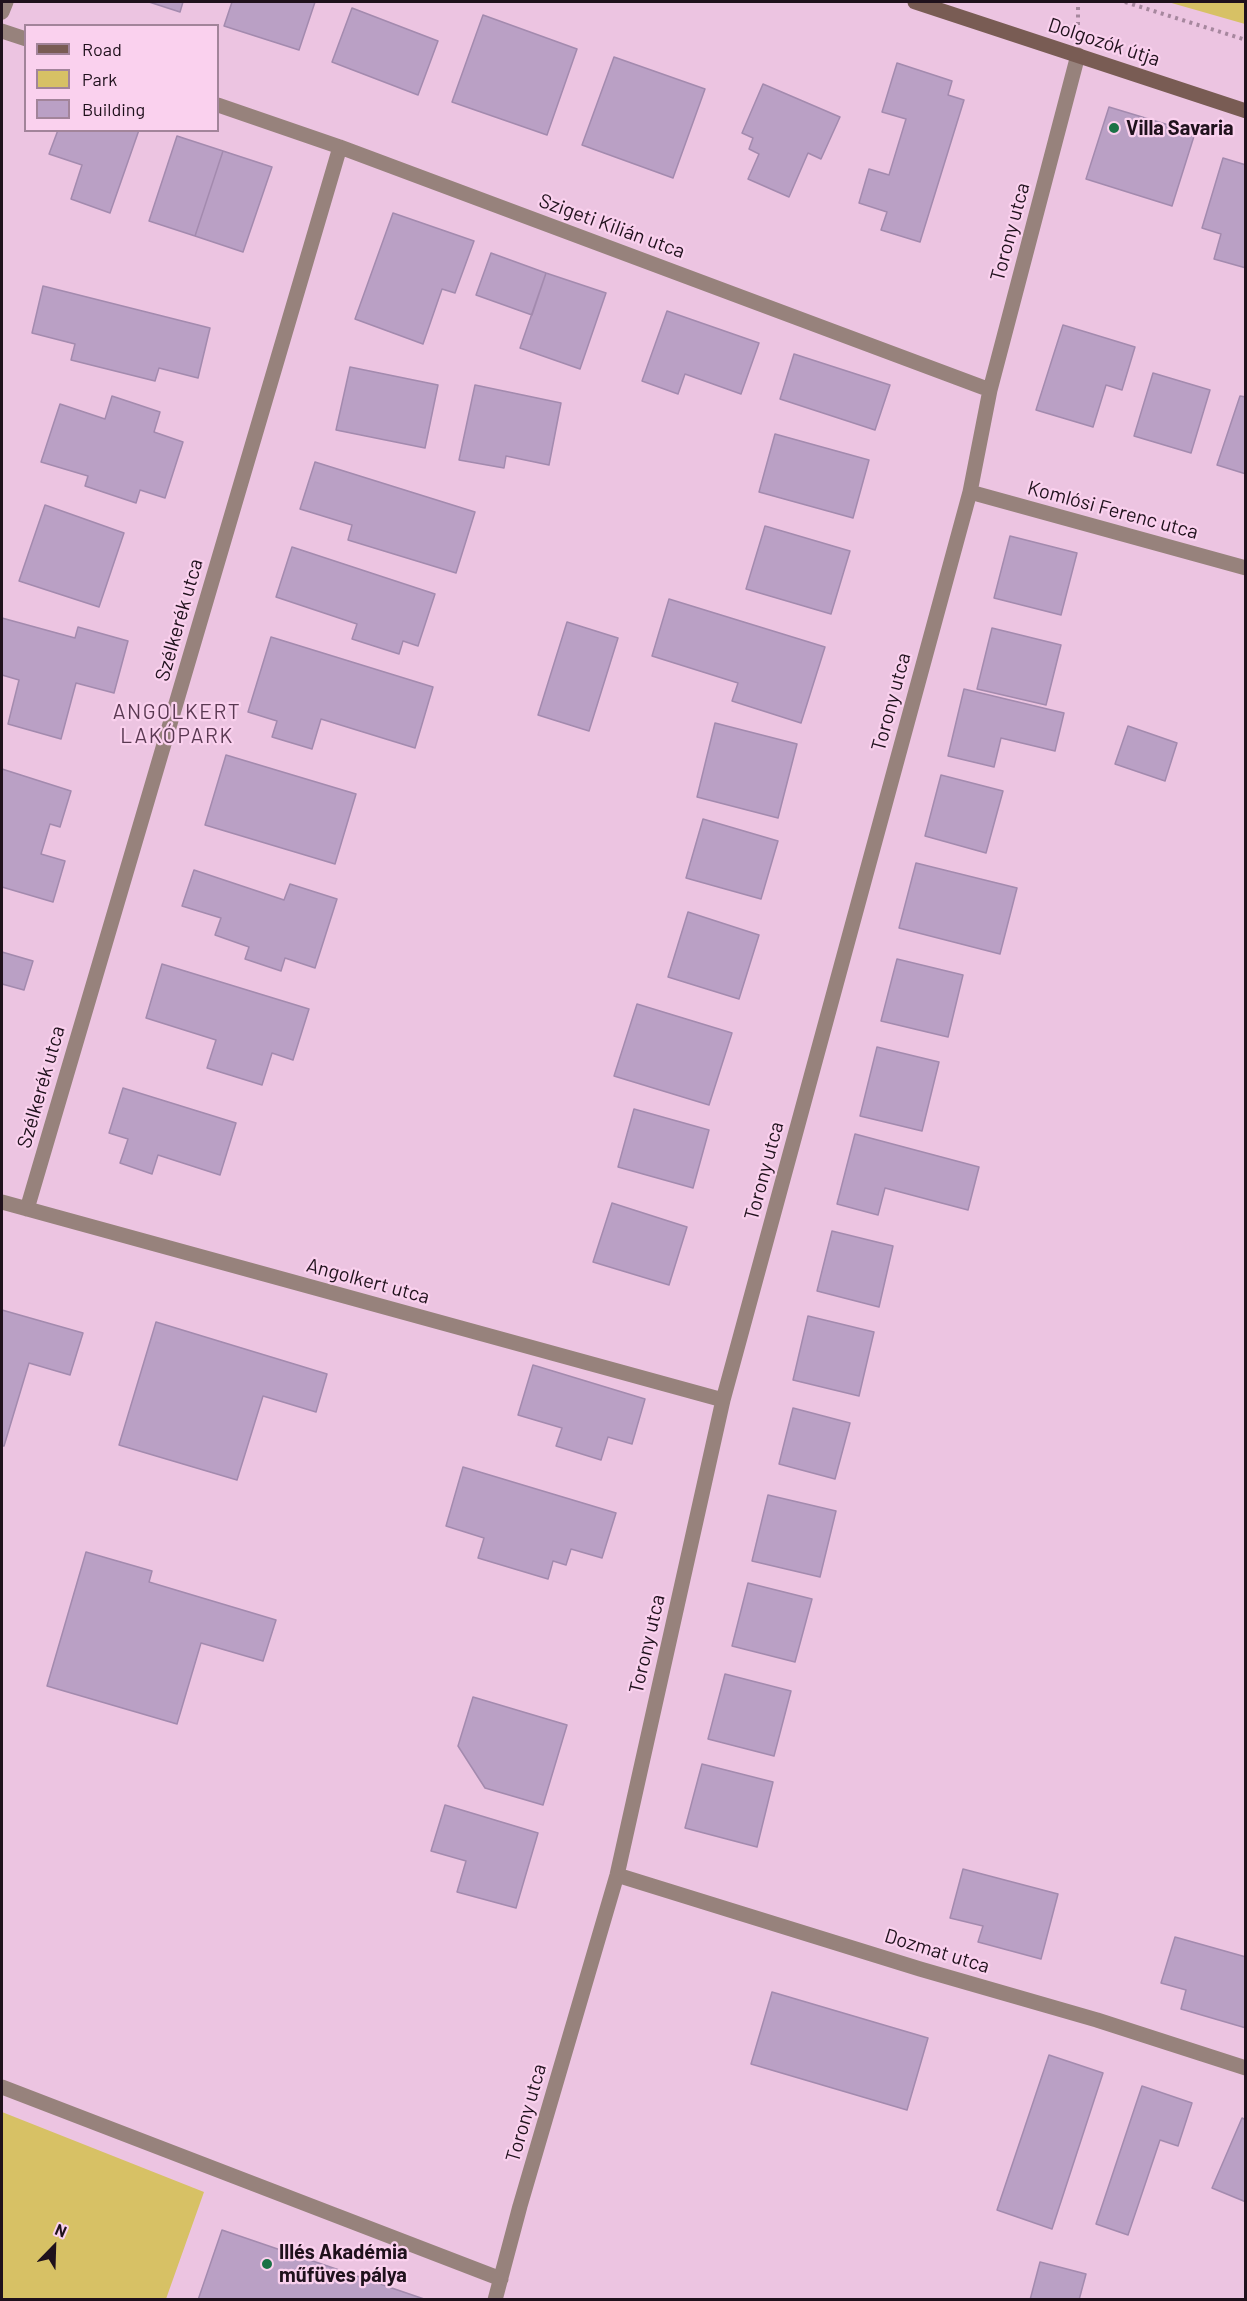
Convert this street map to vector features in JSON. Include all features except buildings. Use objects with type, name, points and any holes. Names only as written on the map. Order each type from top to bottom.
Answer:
[{"type":"main road","name":"Dolgozók útja","points":[[915,2],[1245,111]]},
{"type":"street","points":[[2,12],[6,2]]},
{"type":"street","points":[[2,31],[24,38]]},
{"type":"street","name":"Torony utca","points":[[495,2300],[617,1875],[723,1400],[970,492],[990,390],[1078,55]]},
{"type":"street","name":"Szigeti Kilián utca","points":[[219,105],[340,147],[990,390]]},
{"type":"street","name":"Szélkerék utca","points":[[27,1209],[340,147]]},
{"type":"street","name":"Komlósi Ferenc utca","points":[[970,492],[1245,568]]},
{"type":"street","name":"Angolkert utca","points":[[2,1202],[723,1400]]},
{"type":"street","name":"Dozmat utca","points":[[617,1875],[920,1969],[1097,2020],[1245,2068]]},
{"type":"street","points":[[2,2087],[501,2279]]},
{"type":"path","points":[[1125,2],[1245,40]]},
{"type":"green space","points":[[1168,2],[1245,2],[1245,24]]},
{"type":"green space","points":[[2,2112],[204,2192],[166,2299],[2,2299]]},
{"type":"place","name":"Villa Savaria","points":[[1114,128]]},
{"type":"place","name":"Illés Akadémia műfüves pálya","points":[[267,2264]]},
{"type":"district","name":"ANGOLKERT LAKÓPARK","points":[[177,724]]}]
